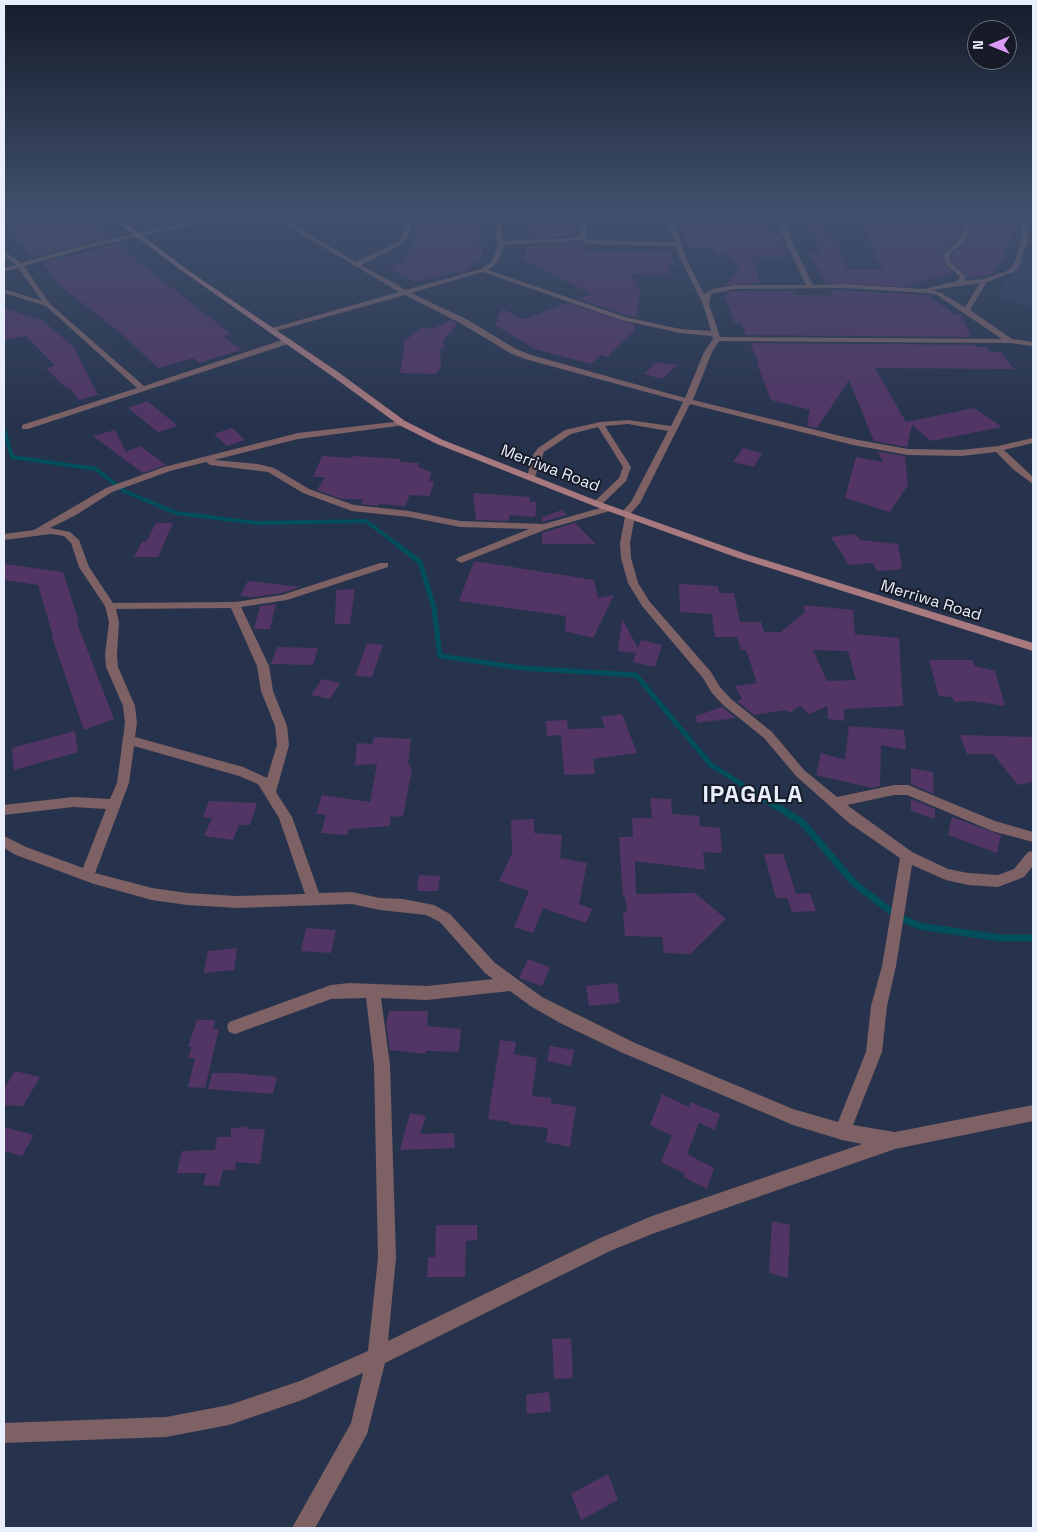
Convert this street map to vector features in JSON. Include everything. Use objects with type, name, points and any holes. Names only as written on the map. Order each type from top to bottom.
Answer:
[{"type":"street","points":[[33,284],[48,305],[143,389]]},
{"type":"street","name":"Merriwa Road","points":[[208,284],[402,423],[440,442],[597,504],[808,578],[1033,647]]},
{"type":"street","points":[[392,284],[466,322],[513,351],[688,401],[853,442],[908,452],[942,454],[998,449],[1033,441]]},
{"type":"street","points":[[272,331],[431,284]]},
{"type":"street","points":[[524,284],[623,319],[716,337],[1010,341],[1033,344]]},
{"type":"street","points":[[696,284],[706,304],[716,337],[688,401],[627,515],[626,558],[633,583],[646,604],[707,675],[716,690],[727,702],[768,735],[800,773],[836,803],[907,856],[946,874],[982,881],[998,881],[1013,876],[1019,873],[1033,856]]},
{"type":"street","points":[[920,290],[951,284]]},
{"type":"street","points":[[966,310],[983,284]]},
{"type":"street","points":[[706,304],[708,293],[719,289],[858,286],[920,290],[940,294],[1010,341]]},
{"type":"street","points":[[4,291],[48,305]]},
{"type":"street","points":[[26,427],[288,341]]},
{"type":"street","points":[[531,477],[537,455],[551,442],[568,432],[600,424],[628,422],[673,429]]},
{"type":"street","points":[[33,534],[73,513],[109,490],[132,480],[298,436],[402,423]]},
{"type":"street","points":[[597,504],[623,479],[627,467],[600,424]]},
{"type":"street","points":[[998,449],[1033,481]]},
{"type":"street","points":[[198,461],[271,470],[306,491],[352,508],[409,514],[460,524],[544,527]]},
{"type":"street","points":[[461,560],[544,527],[610,508]]},
{"type":"street","points":[[4,537],[51,531],[67,534],[76,542],[84,567],[110,606],[114,622],[111,655],[112,667],[129,706],[131,723],[123,782],[87,876]]},
{"type":"street","points":[[110,606],[235,605],[283,598],[384,565]]},
{"type":"street","points":[[235,605],[260,658],[267,691],[281,726],[283,745],[269,792]]},
{"type":"street","points":[[129,740],[243,772],[262,781],[285,817],[314,899]]},
{"type":"street","points":[[836,803],[894,790],[908,790],[992,826],[1033,837]]},
{"type":"street","points":[[4,810],[73,802],[115,804]]},
{"type":"street","points":[[4,841],[21,851],[87,876],[129,889],[187,899],[237,902],[352,898],[380,904],[420,907],[434,911],[450,924],[490,968],[568,1019],[629,1048],[793,1117],[842,1132],[895,1141]]},
{"type":"street","points":[[842,1132],[874,1052],[879,1006],[889,966],[907,856]]},
{"type":"street","points":[[235,1027],[331,992],[349,990],[427,993],[512,984]]},
{"type":"street","points":[[302,1528],[360,1427],[377,1357],[387,1258],[383,1079],[373,992]]},
{"type":"street","points":[[4,1433],[166,1427],[229,1415],[302,1390],[377,1357],[604,1245],[652,1225],[895,1141],[1033,1113]]},
{"type":"shaded area","points":[[1005,284],[1033,284],[1033,308],[998,298]]},
{"type":"building","points":[[59,284],[168,284],[231,334],[224,336],[241,350],[199,363],[193,358],[158,368],[124,336]]},
{"type":"building","points":[[573,284],[636,284],[640,292],[636,318],[579,299],[592,294]]},
{"type":"building","points":[[859,284],[912,284],[915,287]]},
{"type":"building","points":[[831,290],[927,295],[956,315],[961,315],[971,337],[746,335],[741,323],[735,323],[725,295],[728,295],[727,292],[734,291],[793,291],[795,295],[834,296]]},
{"type":"building","points":[[567,303],[635,325],[634,331],[607,357],[601,355],[591,364],[535,349],[495,325],[502,309],[524,319]]},
{"type":"building","points":[[4,308],[40,319],[73,346],[98,395],[79,400],[70,388],[67,389],[46,368],[55,366],[26,336],[4,340]]},
{"type":"building","points":[[451,320],[457,324],[443,341],[444,348],[440,348],[441,366],[436,374],[400,373],[404,351],[403,342],[424,327],[432,329]]},
{"type":"building","points":[[750,343],[975,345],[976,347],[987,347],[991,352],[1001,352],[1014,369],[875,368],[906,422],[974,408],[1002,427],[931,441],[912,425],[907,447],[874,441],[849,380],[817,428],[807,426],[810,410],[771,400]]},
{"type":"building","points":[[657,362],[677,365],[662,379],[644,374]]},
{"type":"building","points":[[147,401],[178,426],[158,432],[128,408]]},
{"type":"building","points":[[232,428],[245,440],[227,446],[214,434]]},
{"type":"building","points":[[115,430],[126,452],[140,446],[166,465],[143,473],[93,436]]},
{"type":"building","points":[[743,448],[762,453],[754,467],[733,462]]},
{"type":"building","points":[[878,452],[905,456],[908,485],[890,512],[845,498],[856,457],[883,462]]},
{"type":"building","points":[[322,456],[401,459],[400,462],[419,463],[418,467],[431,472],[429,481],[434,481],[430,496],[410,495],[405,506],[378,504],[377,506],[361,504],[363,499],[341,499],[317,490],[325,477],[313,477]]},
{"type":"building","points":[[473,493],[530,497],[529,502],[537,502],[535,517],[509,515],[509,521],[476,520]]},
{"type":"building","points":[[562,510],[567,515],[542,522],[542,517]]},
{"type":"building","points":[[156,523],[173,523],[158,557],[134,557],[142,542],[146,542]]},
{"type":"building","points":[[575,523],[596,544],[542,544],[542,533]]},
{"type":"building","points":[[855,534],[860,540],[898,544],[902,569],[878,571],[872,563],[849,565],[831,537]]},
{"type":"building","points":[[474,561],[594,580],[598,598],[614,595],[593,638],[565,631],[566,616],[459,601]]},
{"type":"building","points":[[4,564],[63,572],[79,622],[77,623],[114,719],[84,730],[52,637],[38,585],[4,580]]},
{"type":"building","points":[[248,581],[300,587],[282,593],[253,597],[240,596]]},
{"type":"building","points":[[679,584],[718,586],[719,593],[734,593],[740,622],[761,622],[764,632],[781,632],[805,612],[803,605],[853,610],[855,634],[899,638],[903,706],[844,709],[844,721],[828,719],[827,706],[809,714],[800,706],[790,713],[786,710],[754,715],[737,701],[742,699],[735,686],[757,683],[746,650],[741,650],[737,637],[715,637],[712,614],[680,612]],"holes":[[[813,650],[848,651],[856,680],[827,681]]]},
{"type":"building","points":[[355,589],[350,624],[335,624],[336,590]]},
{"type":"building","points":[[276,604],[270,629],[254,629],[260,606]]},
{"type":"building","points":[[622,619],[638,648],[641,640],[662,645],[655,667],[633,662],[636,653],[618,651]]},
{"type":"building","points":[[367,643],[383,645],[372,677],[355,676]]},
{"type":"building","points":[[277,647],[318,648],[313,665],[271,664]]},
{"type":"building","points":[[929,660],[972,660],[975,666],[995,671],[1005,706],[973,701],[955,702],[952,697],[939,696]]},
{"type":"building","points":[[322,679],[340,683],[330,699],[311,695]]},
{"type":"building","points":[[722,707],[736,718],[697,723],[696,716]]},
{"type":"building","points":[[622,714],[637,753],[593,759],[595,774],[564,775],[561,735],[547,736],[546,721],[567,720],[568,729],[605,728],[601,717]]},
{"type":"building","points":[[849,726],[904,730],[906,750],[881,745],[880,786],[872,788],[816,775],[821,753],[845,760]]},
{"type":"building","points":[[75,731],[78,752],[14,770],[12,748]]},
{"type":"building","points":[[960,735],[1033,737],[1033,782],[1018,785],[993,754],[967,754]]},
{"type":"building","points":[[374,737],[411,739],[408,763],[412,769],[403,816],[390,817],[390,826],[349,829],[347,835],[321,833],[326,815],[316,814],[322,795],[370,802],[377,764],[355,765],[357,743],[372,744]]},
{"type":"building","points":[[911,768],[933,772],[934,794],[911,784]]},
{"type":"building","points":[[650,798],[671,799],[672,814],[699,816],[700,826],[720,828],[722,853],[703,852],[705,870],[635,861],[636,894],[695,893],[726,919],[690,954],[664,953],[662,937],[625,936],[623,912],[627,912],[625,897],[623,897],[619,837],[633,837],[632,818],[652,818]]},
{"type":"building","points":[[911,799],[935,809],[935,819],[911,811]]},
{"type":"building","points":[[209,801],[257,803],[250,825],[239,825],[233,840],[204,836],[212,818],[203,817]]},
{"type":"building","points":[[952,817],[1001,835],[997,853],[948,835]]},
{"type":"building","points":[[534,819],[534,833],[562,835],[560,858],[587,863],[579,904],[592,909],[586,923],[543,908],[533,933],[514,927],[529,891],[499,881],[512,854],[511,820]]},
{"type":"building","points":[[764,854],[783,854],[796,894],[810,893],[816,911],[792,912],[787,898],[776,898]]},
{"type":"building","points":[[419,875],[440,876],[438,891],[417,891]]},
{"type":"building","points":[[306,928],[336,930],[331,953],[301,951]]},
{"type":"building","points":[[237,948],[234,970],[204,973],[208,951]]},
{"type":"building","points":[[528,959],[550,967],[542,986],[519,978]]},
{"type":"building","points":[[617,983],[620,1003],[589,1006],[586,986]]},
{"type":"building","points":[[389,1011],[428,1011],[427,1026],[461,1029],[459,1052],[426,1051],[426,1054],[390,1050],[386,1024]]},
{"type":"building","points":[[197,1020],[215,1020],[213,1029],[219,1029],[205,1088],[188,1087],[195,1058],[188,1058],[192,1047],[188,1047]]},
{"type":"building","points":[[500,1040],[516,1042],[514,1054],[537,1058],[532,1096],[551,1098],[551,1103],[576,1107],[570,1147],[546,1142],[548,1128],[510,1124],[510,1122],[488,1119]]},
{"type":"building","points":[[550,1046],[574,1050],[571,1066],[547,1061]]},
{"type":"building","points":[[15,1071],[40,1077],[23,1106],[4,1105],[4,1089]]},
{"type":"building","points":[[212,1073],[277,1077],[273,1094],[208,1089]]},
{"type":"building","points":[[662,1094],[689,1107],[690,1102],[720,1114],[715,1130],[699,1123],[687,1154],[714,1168],[707,1189],[684,1177],[685,1174],[661,1162],[672,1136],[650,1125]]},
{"type":"building","points":[[410,1113],[426,1116],[420,1134],[454,1133],[455,1148],[400,1150]]},
{"type":"building","points":[[247,1126],[247,1129],[265,1129],[260,1164],[236,1162],[235,1170],[223,1170],[219,1186],[203,1185],[206,1173],[177,1173],[182,1151],[215,1150],[217,1137],[231,1137],[231,1129]]},
{"type":"building","points":[[4,1127],[34,1135],[22,1156],[4,1151]]},
{"type":"building","points":[[772,1221],[790,1225],[788,1278],[769,1273]]},
{"type":"building","points":[[436,1225],[477,1225],[477,1240],[466,1241],[465,1277],[427,1277],[428,1257],[435,1257]]},
{"type":"building","points":[[571,1338],[573,1378],[554,1379],[552,1339]]},
{"type":"building","points":[[549,1392],[551,1412],[527,1414],[526,1395]]},
{"type":"building","points":[[608,1474],[618,1500],[581,1520],[571,1494]]},
{"type":"waterway","points":[[4,429],[12,457],[96,469],[124,491],[176,513],[257,523],[366,521],[399,546]]},
{"type":"waterway","points":[[398,545],[420,562],[434,608],[440,656],[522,668],[636,675],[711,765],[754,792]]},
{"type":"waterway","points":[[752,791],[802,822],[854,883],[897,916],[919,926],[1000,938],[1033,938]]},
{"type":"district","name":"IPAGALA","points":[[753,795]]}]
